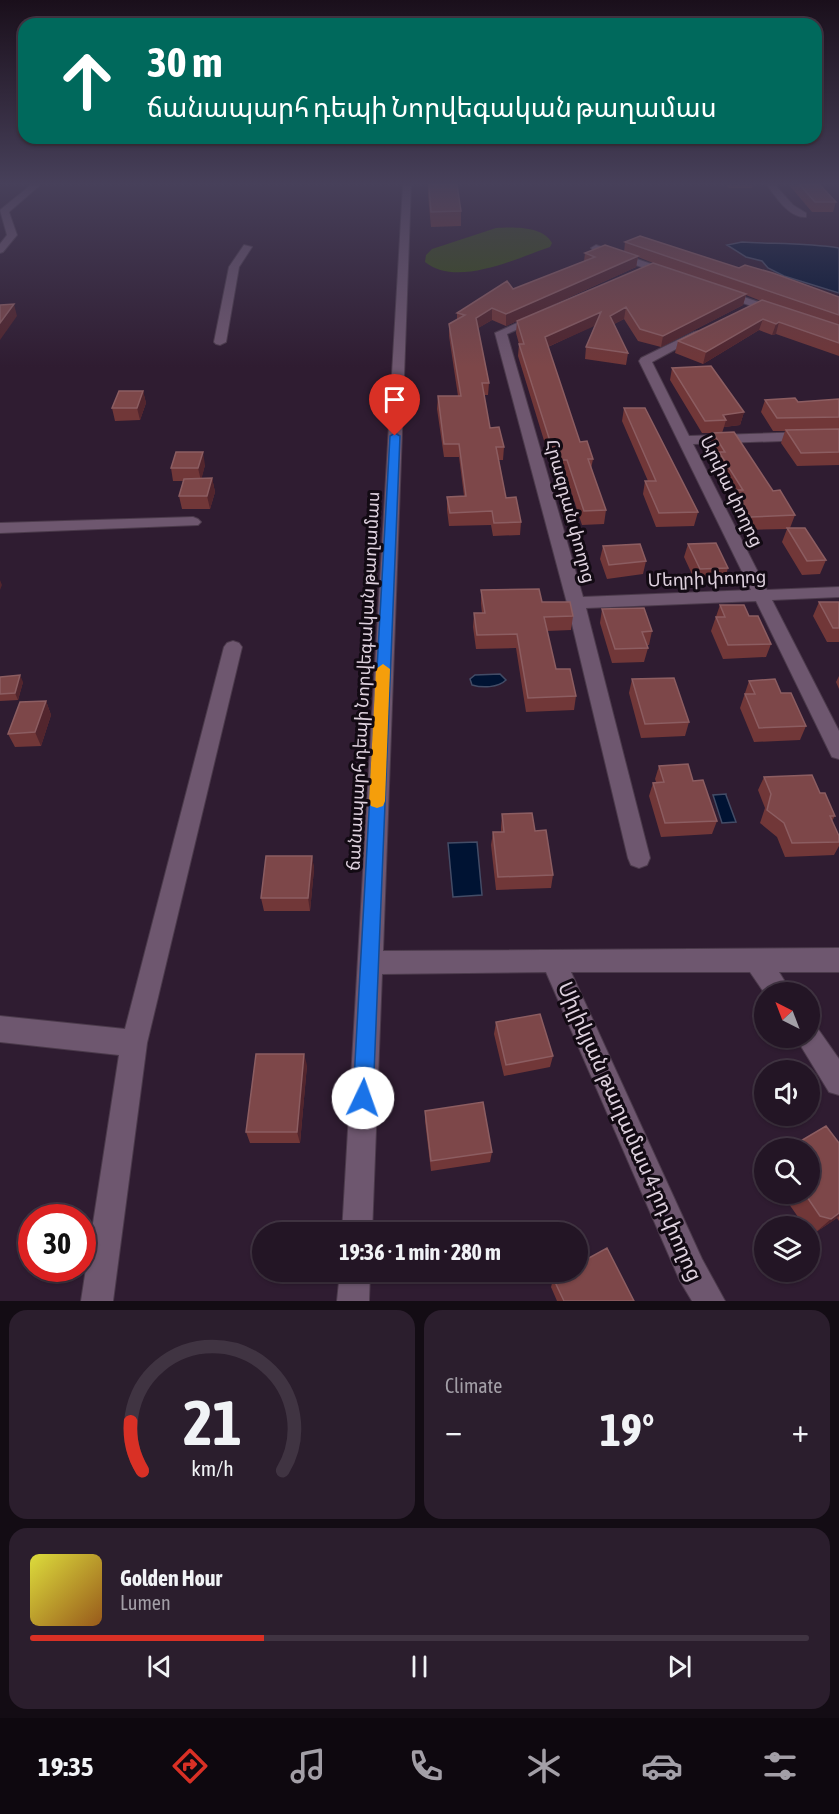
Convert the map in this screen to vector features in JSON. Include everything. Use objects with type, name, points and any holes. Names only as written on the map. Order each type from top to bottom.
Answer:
[{"type":"street","name":"ճանապարհ դեպի Նորվեգական թաղամաս","points":[[357,1222],[404,246]]},
{"type":"street","points":[[220,342],[234,267],[248,247]]},
{"type":"street","points":[[596,248],[683,279]]},
{"type":"street","points":[[629,277],[651,267]]},
{"type":"street","points":[[715,290],[788,315]]},
{"type":"street","points":[[737,315],[758,305]]},
{"type":"street","name":"Հրազդան փողոց","points":[[555,309],[501,333],[576,603],[639,858]]},
{"type":"street","name":"Արփա փողոց","points":[[717,325],[645,361],[839,751]]},
{"type":"street","points":[[686,440],[839,435]]},
{"type":"street","points":[[0,528],[193,522]]},
{"type":"street","name":"Մեղրի փողոց","points":[[576,603],[839,592]]},
{"type":"street","points":[[97,1301],[134,1043],[233,647]]},
{"type":"street","points":[[369,963],[553,960],[839,960]]},
{"type":"street","name":"Սիլիկյան թաղամաս 4-րդ փողոց","points":[[553,960],[691,1270],[709,1301]]},
{"type":"street","points":[[756,960],[771,982]]},
{"type":"street","points":[[0,1029],[134,1043]]},
{"type":"street","points":[[816,1048],[839,1082]]},
{"type":"street","points":[[353,1301],[354,1282]]},
{"type":"green space","points":[[442,246],[551,246],[521,258],[470,272],[438,269],[425,262],[426,255],[432,249]]},
{"type":"water","points":[[728,246],[818,246],[839,248],[839,293],[784,276],[768,268],[762,261],[746,257]]},
{"type":"water","points":[[500,674],[506,680],[494,686],[472,685],[470,679],[475,675]]},
{"type":"water","points":[[726,794],[736,822],[722,823],[713,795]]},
{"type":"water","points":[[477,842],[482,895],[453,897],[448,843]]},
{"type":"building","points":[[607,246],[638,256],[506,314],[492,308],[476,318],[489,383],[482,383],[490,428],[499,427],[504,447],[496,447],[506,498],[516,497],[521,522],[494,523],[492,511],[450,513],[447,497],[466,496],[459,444],[444,444],[438,396],[461,396],[449,324],[465,315],[457,313],[507,281],[513,289],[595,257],[585,253]]},
{"type":"building","points":[[636,246],[670,246],[739,268],[745,265],[773,273],[839,297],[839,315]]},
{"type":"building","points":[[653,263],[746,294],[663,336],[640,329],[626,307],[610,316],[628,353],[586,347],[601,312],[545,337],[580,442],[587,441],[593,459],[588,459],[606,510],[584,511],[567,460],[556,460],[519,344],[524,344],[517,321]]},
{"type":"building","points":[[762,300],[839,325],[839,343],[779,322],[776,324],[763,319],[706,352],[678,341]]},
{"type":"building","points":[[14,304],[0,323],[0,305]]},
{"type":"building","points":[[711,366],[744,412],[723,415],[726,420],[705,421],[672,368]]},
{"type":"building","points":[[119,391],[143,391],[137,408],[112,408]]},
{"type":"building","points":[[795,398],[798,402],[839,399],[839,417],[777,418],[765,400]]},
{"type":"building","points":[[624,408],[645,408],[698,512],[659,513],[645,481],[656,481]]},
{"type":"building","points":[[839,429],[839,452],[801,453],[786,430]]},
{"type":"building","points":[[734,432],[773,491],[780,490],[795,515],[750,517],[736,490],[743,490],[719,452],[725,452],[713,433]]},
{"type":"building","points":[[176,452],[203,452],[198,468],[171,468]]},
{"type":"building","points":[[212,478],[207,496],[179,496],[184,479]]},
{"type":"building","points":[[787,528],[805,528],[826,560],[807,561]]},
{"type":"building","points":[[716,543],[728,568],[700,569],[688,544]]},
{"type":"building","points":[[640,544],[646,561],[609,565],[603,546]]},
{"type":"building","points":[[539,589],[542,602],[570,602],[573,616],[544,617],[556,669],[570,669],[576,696],[528,698],[517,634],[477,635],[474,613],[485,613],[481,590]]},
{"type":"building","points":[[819,602],[839,602],[839,628],[833,628]]},
{"type":"building","points":[[720,605],[744,605],[749,616],[758,616],[771,644],[728,645],[716,617],[725,617]]},
{"type":"building","points":[[644,608],[652,631],[642,632],[648,648],[615,649],[602,609]]},
{"type":"building","points":[[20,675],[15,693],[0,694],[0,677]]},
{"type":"building","points":[[674,678],[689,722],[645,724],[632,679]]},
{"type":"building","points":[[775,679],[781,693],[791,693],[806,726],[759,728],[745,694],[755,694],[749,681]]},
{"type":"building","points":[[46,701],[35,732],[8,734],[20,702]]},
{"type":"building","points":[[688,764],[693,781],[703,780],[717,821],[665,823],[653,783],[664,782],[659,766]]},
{"type":"building","points":[[812,775],[820,793],[825,793],[835,816],[830,816],[839,836],[839,842],[792,843],[784,823],[767,810],[771,794],[764,777]]},
{"type":"building","points":[[532,813],[535,831],[546,830],[553,875],[498,877],[493,832],[504,832],[502,814]]},
{"type":"building","points":[[266,856],[312,856],[308,898],[261,898]]},
{"type":"building","points":[[540,1014],[553,1056],[506,1065],[496,1022]]},
{"type":"building","points":[[256,1054],[304,1054],[297,1132],[246,1132]]},
{"type":"building","points":[[483,1102],[492,1152],[431,1161],[425,1111]]},
{"type":"building","points":[[826,1126],[839,1143],[839,1213],[831,1219],[820,1216],[812,1204],[820,1204],[820,1138],[806,1138]]},
{"type":"building","points":[[607,1248],[634,1301],[564,1301],[555,1282],[588,1282],[588,1258]]},
{"type":"slow traffic","points":[[377,801],[383,669]]},
{"type":"route","points":[[363,1098],[395,436]]}]
